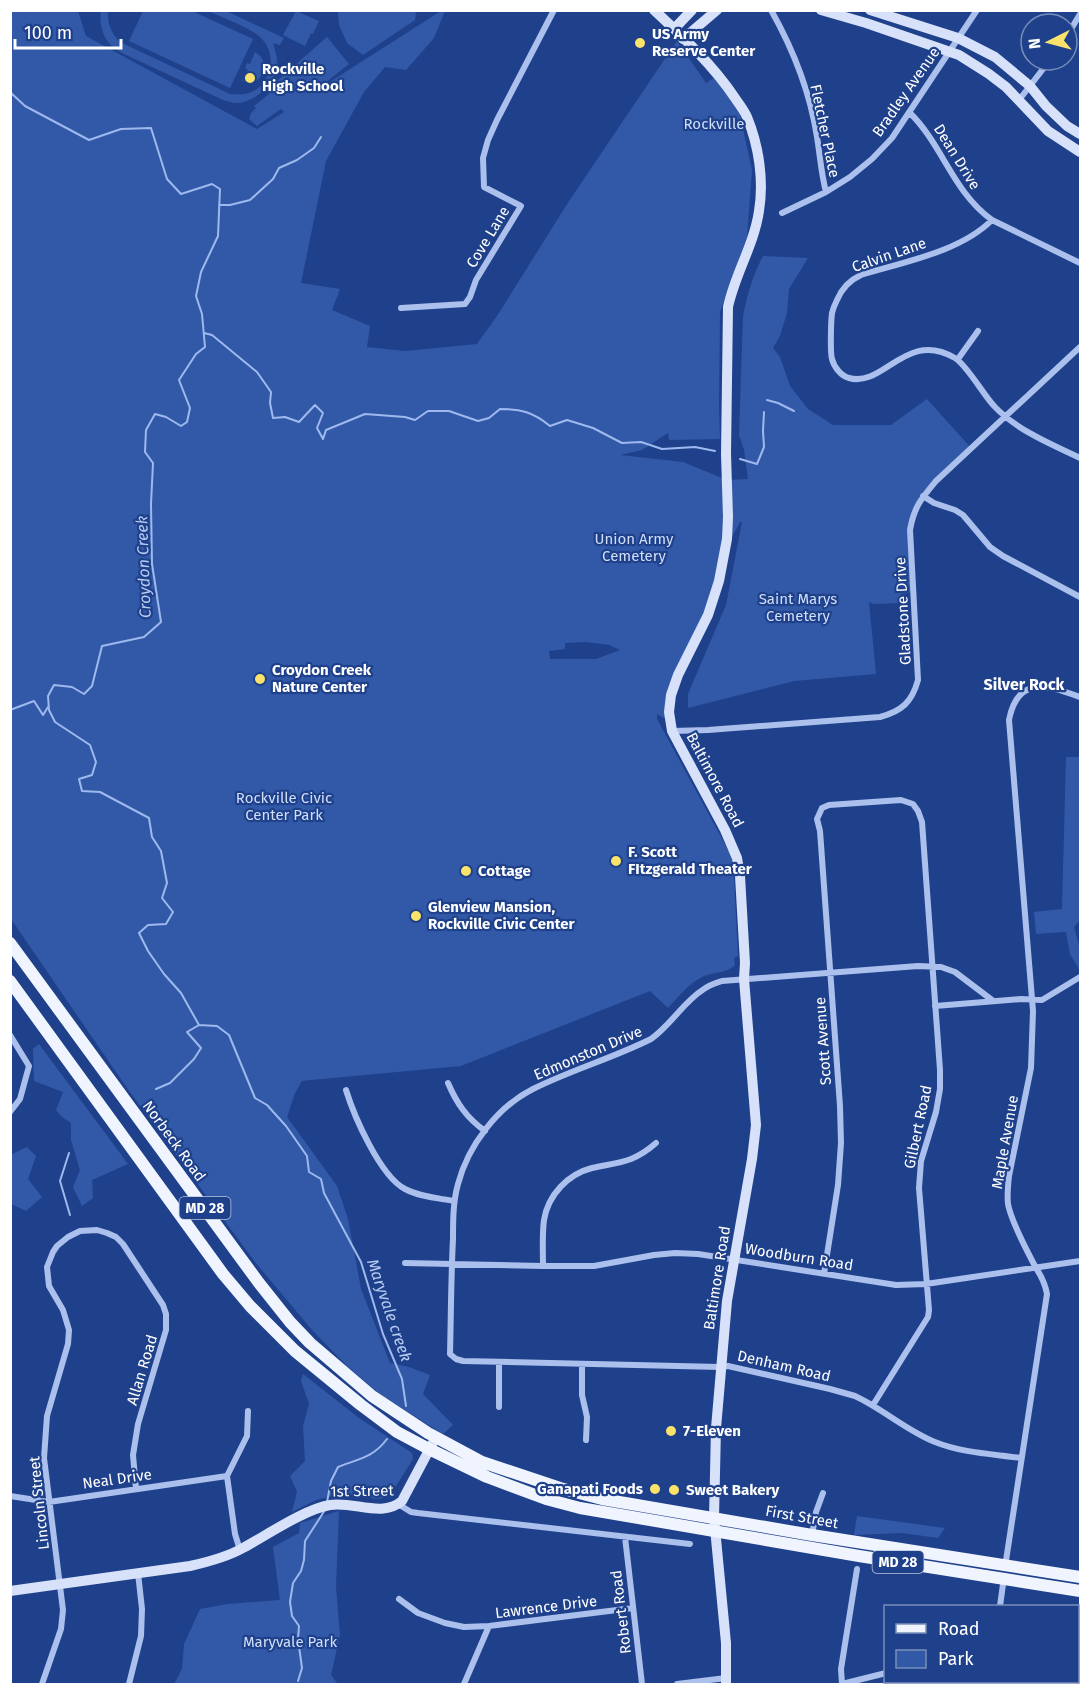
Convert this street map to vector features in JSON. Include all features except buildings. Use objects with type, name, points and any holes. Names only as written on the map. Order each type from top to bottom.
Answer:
[{"type":"main road","name":"Norbeck Road","points":[[10,943],[290,1322],[325,1357],[372,1396],[436,1437]]},
{"type":"main road","name":"MD 28","points":[[10,981],[238,1293],[323,1375],[397,1431],[429,1449]]},
{"type":"main road","points":[[10,990],[30,1009]]},
{"type":"main road","name":"First Street","points":[[436,1437],[482,1462],[582,1494],[812,1535],[1080,1577]]},
{"type":"main road","name":"First Street","points":[[429,1449],[487,1477],[546,1499],[580,1508],[1080,1591]]},
{"type":"street","name":"Cove Lane","points":[[401,308],[465,304],[476,280],[521,206],[484,187],[483,158],[497,120],[554,10]]},
{"type":"street","name":"Baltimore Road","points":[[654,10],[723,81],[746,115],[759,159],[759,211],[753,240],[731,292],[728,307],[726,454],[728,517],[725,550],[719,581],[708,615],[678,675],[671,695],[669,712],[672,731],[725,830],[737,858],[756,1125],[727,1301],[716,1428],[714,1518],[726,1643],[726,1681]]},
{"type":"street","points":[[674,28],[692,10]]},
{"type":"street","points":[[683,39],[717,10]]},
{"type":"street","name":"Fletcher Place","points":[[771,10],[794,56],[809,101],[826,192]]},
{"type":"street","points":[[821,10],[866,22],[959,55],[1006,87],[1048,131],[1080,152]]},
{"type":"street","name":"Bradley Avenue","points":[[782,213],[826,192],[850,177],[872,159],[892,138],[977,10]]},
{"type":"street","points":[[866,22],[872,11],[958,38],[995,57],[1030,86],[1067,126],[1080,134]]},
{"type":"street","points":[[1018,100],[1041,72]]},
{"type":"street","name":"Dean Drive","points":[[909,112],[922,125],[964,193],[982,213],[1080,263]]},
{"type":"street","name":"Calvin Lane","points":[[958,359],[945,353],[924,350],[910,353],[872,376],[861,380],[848,378],[838,371],[832,359],[832,314],[837,298],[852,279],[954,244],[980,232],[992,220]]},
{"type":"street","points":[[978,331],[958,359],[995,407],[1016,425],[1080,458]]},
{"type":"street","name":"Gladstone Drive","points":[[672,731],[880,717],[902,708],[914,694],[918,680],[910,530],[914,512],[923,496],[936,481],[1080,347]]},
{"type":"street","points":[[923,496],[934,503],[963,514],[990,547],[1003,556],[1080,597]]},
{"type":"street","name":"Maple Avenue","points":[[1000,1605],[1047,1294],[1043,1277],[1036,1268],[1013,1218],[1007,1194],[1031,1068],[1032,1011],[1009,720],[1012,707],[1022,692],[1041,686],[1080,697]]},
{"type":"street","name":"Gilbert Road","points":[[822,808],[901,800],[913,804],[922,822],[940,1070],[940,1089],[936,1112],[921,1161],[919,1188],[929,1310],[928,1317],[873,1405]]},
{"type":"street","name":"Scott Avenue","points":[[822,808],[818,819],[841,1143],[838,1185],[824,1274]]},
{"type":"street","name":"Edmonston Drive","points":[[456,1359],[450,1354],[454,1201],[458,1182],[476,1143],[485,1131],[507,1106],[531,1089],[651,1039],[707,987],[722,981],[932,966],[956,972],[992,1000]]},
{"type":"street","points":[[935,1006],[992,1000],[1042,1000],[1080,977]]},
{"type":"street","points":[[10,1035],[28,1066],[20,1099],[10,1112]]},
{"type":"street","points":[[448,1083],[462,1110],[485,1131]]},
{"type":"street","points":[[345,1090],[379,1162],[390,1178],[402,1188],[416,1194],[454,1201]]},
{"type":"street","points":[[543,1266],[546,1210],[554,1194],[564,1183],[579,1172],[632,1160],[656,1143]]},
{"type":"street","name":"Lincoln Street","points":[[42,1684],[61,1629],[63,1610],[44,1458],[47,1416],[68,1344],[69,1330],[63,1310],[49,1286],[47,1267],[57,1246],[80,1231],[97,1230],[116,1237]]},
{"type":"street","name":"Allan Road","points":[[116,1237],[164,1305],[166,1314],[166,1330],[138,1424],[133,1455],[136,1489]]},
{"type":"street","name":"Woodburn Road","points":[[405,1263],[594,1266],[675,1252],[896,1285],[926,1284],[1080,1261]]},
{"type":"street","name":"Denham Road","points":[[456,1359],[499,1363],[736,1367],[855,1396],[934,1442],[953,1448],[1022,1458]]},
{"type":"street","points":[[499,1363],[499,1407]]},
{"type":"street","points":[[582,1364],[582,1395],[587,1417],[586,1440]]},
{"type":"street","points":[[240,1550],[235,1534],[227,1476],[247,1436],[248,1412]]},
{"type":"street","points":[[398,1504],[436,1437]]},
{"type":"street","name":"Neal Drive","points":[[10,1496],[49,1502],[227,1476]]},
{"type":"street","points":[[812,1535],[816,1512],[823,1493]]},
{"type":"street","name":"1st Street","points":[[10,1590],[190,1566],[210,1561],[240,1550],[307,1513],[342,1504],[376,1509],[398,1504],[411,1512],[418,1513],[690,1544]]},
{"type":"street","name":"Robert Road","points":[[625,1537],[642,1684]]},
{"type":"street","points":[[858,1569],[841,1670],[842,1684],[884,1673]]},
{"type":"street","points":[[129,1684],[141,1636],[142,1609],[138,1573]]},
{"type":"street","points":[[399,1599],[418,1613],[445,1623],[464,1627],[489,1626]]},
{"type":"street","name":"Lawrence Drive","points":[[464,1684],[489,1626],[633,1608]]},
{"type":"street","points":[[677,1684],[726,1681]]},
{"type":"green space","points":[[414,10],[415,20],[363,55],[347,43],[339,25],[338,11]]},
{"type":"green space","name":"Rockville Civic Center Park","points":[[10,11],[78,11],[86,36],[257,129],[284,112],[281,109],[257,126],[249,119],[256,108],[254,106],[269,94],[267,91],[270,87],[327,37],[349,64],[311,94],[441,11],[445,11],[434,38],[406,70],[385,67],[364,92],[326,161],[301,283],[340,289],[332,310],[370,326],[367,347],[405,351],[477,344],[569,201],[677,41],[706,83],[714,78],[739,111],[752,170],[747,237],[720,312],[720,439],[669,440],[668,433],[642,450],[620,455],[683,462],[727,480],[748,479],[744,450],[739,435],[743,316],[756,270],[763,256],[808,258],[789,289],[787,313],[780,336],[773,348],[780,357],[790,386],[808,409],[833,425],[891,425],[927,399],[971,448],[936,481],[914,512],[911,536],[914,592],[901,594],[901,603],[874,604],[869,602],[876,674],[794,681],[688,708],[688,694],[726,605],[742,522],[725,550],[719,581],[678,675],[670,722],[657,714],[657,719],[733,859],[738,956],[734,958],[735,965],[729,970],[708,975],[694,982],[668,1008],[650,991],[461,1066],[302,1081],[295,1093],[287,1117],[337,1186],[348,1219],[361,1289],[390,1363],[430,1375],[423,1394],[453,1425],[443,1434],[381,1395],[348,1367],[313,1331],[255,1262],[127,1088],[11,919]],"holes":[[[586,642],[609,645],[620,650],[596,659],[550,659],[549,651],[565,649],[565,643]]]},
{"type":"green space","points":[[101,11],[108,11],[110,28],[120,42],[230,94],[249,93],[263,84],[270,69],[270,53],[257,35],[208,11],[226,11],[284,38],[280,45],[273,43],[277,66],[268,85],[257,96],[244,102],[234,103],[223,100],[115,49],[103,34]]},
{"type":"green space","points":[[143,11],[192,11],[253,39],[230,88],[129,41]]},
{"type":"green space","points":[[296,11],[319,21],[305,46],[283,35]]},
{"type":"green space","points":[[255,52],[264,63],[263,72],[254,83],[242,81],[248,70],[245,68],[247,63],[250,64]]},
{"type":"green space","points":[[1066,757],[1080,757],[1080,920],[1074,927],[1080,949],[1079,969],[1070,954],[1066,932],[1036,934],[1034,912],[1062,909]]},
{"type":"green space","points":[[39,1044],[128,1164],[92,1180],[93,1198],[82,1206],[73,1187],[80,1170],[71,1140],[71,1123],[56,1110],[63,1092],[34,1081],[33,1049]]},
{"type":"green space","points":[[27,1147],[36,1156],[28,1179],[42,1197],[26,1211],[11,1204],[10,1155]]},
{"type":"green space","points":[[303,1374],[359,1418],[412,1453],[413,1459],[389,1497],[376,1499],[341,1494],[316,1500],[292,1512],[297,1492],[290,1476],[305,1461],[303,1426],[309,1404],[301,1381]]},
{"type":"green space","name":"Maryvale Park","points":[[339,1511],[336,1587],[340,1635],[331,1675],[338,1684],[174,1684],[182,1669],[184,1644],[200,1609],[228,1604],[280,1600],[273,1547],[299,1533],[300,1523]]},
{"type":"green space","points":[[857,1516],[945,1528],[938,1538],[902,1533],[854,1535]]},
{"type":"waterway","name":"Croydon Creek","points":[[10,92],[25,106],[89,140],[121,129],[151,128],[167,179],[181,194],[212,184],[220,189],[218,236],[201,272],[196,296],[202,314],[205,347],[196,354],[179,380],[190,408],[187,422],[181,426],[166,417],[155,414],[146,430],[145,452],[153,463],[152,564],[161,622],[144,637],[102,646],[92,686],[84,694],[72,687],[54,685],[48,696],[49,710],[55,722],[90,745],[96,762],[92,775],[79,779],[82,791],[100,792],[149,818],[152,837],[161,851],[167,883],[162,898],[173,912],[166,924],[148,925],[139,933],[164,974],[181,993],[199,1025],[217,1026],[229,1035],[255,1098],[267,1105],[286,1126],[307,1156],[309,1172],[321,1179],[324,1193],[361,1262],[383,1334],[402,1379],[406,1406]]},
{"type":"waterway","points":[[219,205],[250,200],[273,179],[279,168],[297,160],[314,148],[321,137]]},
{"type":"waterway","points":[[204,333],[212,335],[257,372],[271,392],[270,403],[273,418],[285,417],[299,422],[315,405],[323,413],[317,428],[323,439],[326,430],[365,414],[415,420],[428,411],[449,411],[478,421],[489,418],[500,409],[507,409],[532,414],[550,426],[567,420],[593,428],[622,443],[641,442],[662,449],[695,447],[715,451]]},
{"type":"waterway","points":[[767,400],[794,411]]},
{"type":"waterway","points":[[740,459],[757,464],[764,447],[764,412]]},
{"type":"waterway","points":[[10,710],[34,701],[43,715],[48,707]]},
{"type":"waterway","points":[[156,1089],[170,1083],[194,1059],[201,1048],[187,1032],[199,1025]]},
{"type":"waterway","points":[[69,1153],[60,1181],[70,1215]]},
{"type":"waterway","name":"Maryvale creek","points":[[327,1502],[331,1481],[338,1467],[371,1454],[387,1439]]},
{"type":"waterway","name":"Maryvale creek","points":[[298,1681],[302,1668],[298,1639],[299,1626],[292,1616],[290,1602],[293,1583],[301,1571],[304,1560],[305,1541],[325,1510]]},
{"type":"place","name":"US Army Reserve Center","points":[[640,43]]},
{"type":"place","name":"Rockville High School","points":[[250,78]]},
{"type":"place","name":"Croydon Creek Nature Center","points":[[260,679]]},
{"type":"place","name":"F. Scott FItzgerald Theater","points":[[616,861]]},
{"type":"place","name":"Cottage","points":[[466,871]]},
{"type":"place","name":"Glenview Mansion, Rockville Civic Center","points":[[416,916]]},
{"type":"place","name":"7-Eleven","points":[[671,1431]]},
{"type":"place","name":"Ganapati Foods","points":[[655,1489]]},
{"type":"place","name":"Sweet Bakery","points":[[674,1490]]},
{"type":"district","name":"Silver Rock","points":[[1024,684]]},
{"type":"park label","name":"Rockville","points":[[714,124]]},
{"type":"park label","name":"Union Army Cemetery","points":[[634,548]]},
{"type":"park label","name":"Saint Marys Cemetery","points":[[798,608]]}]
